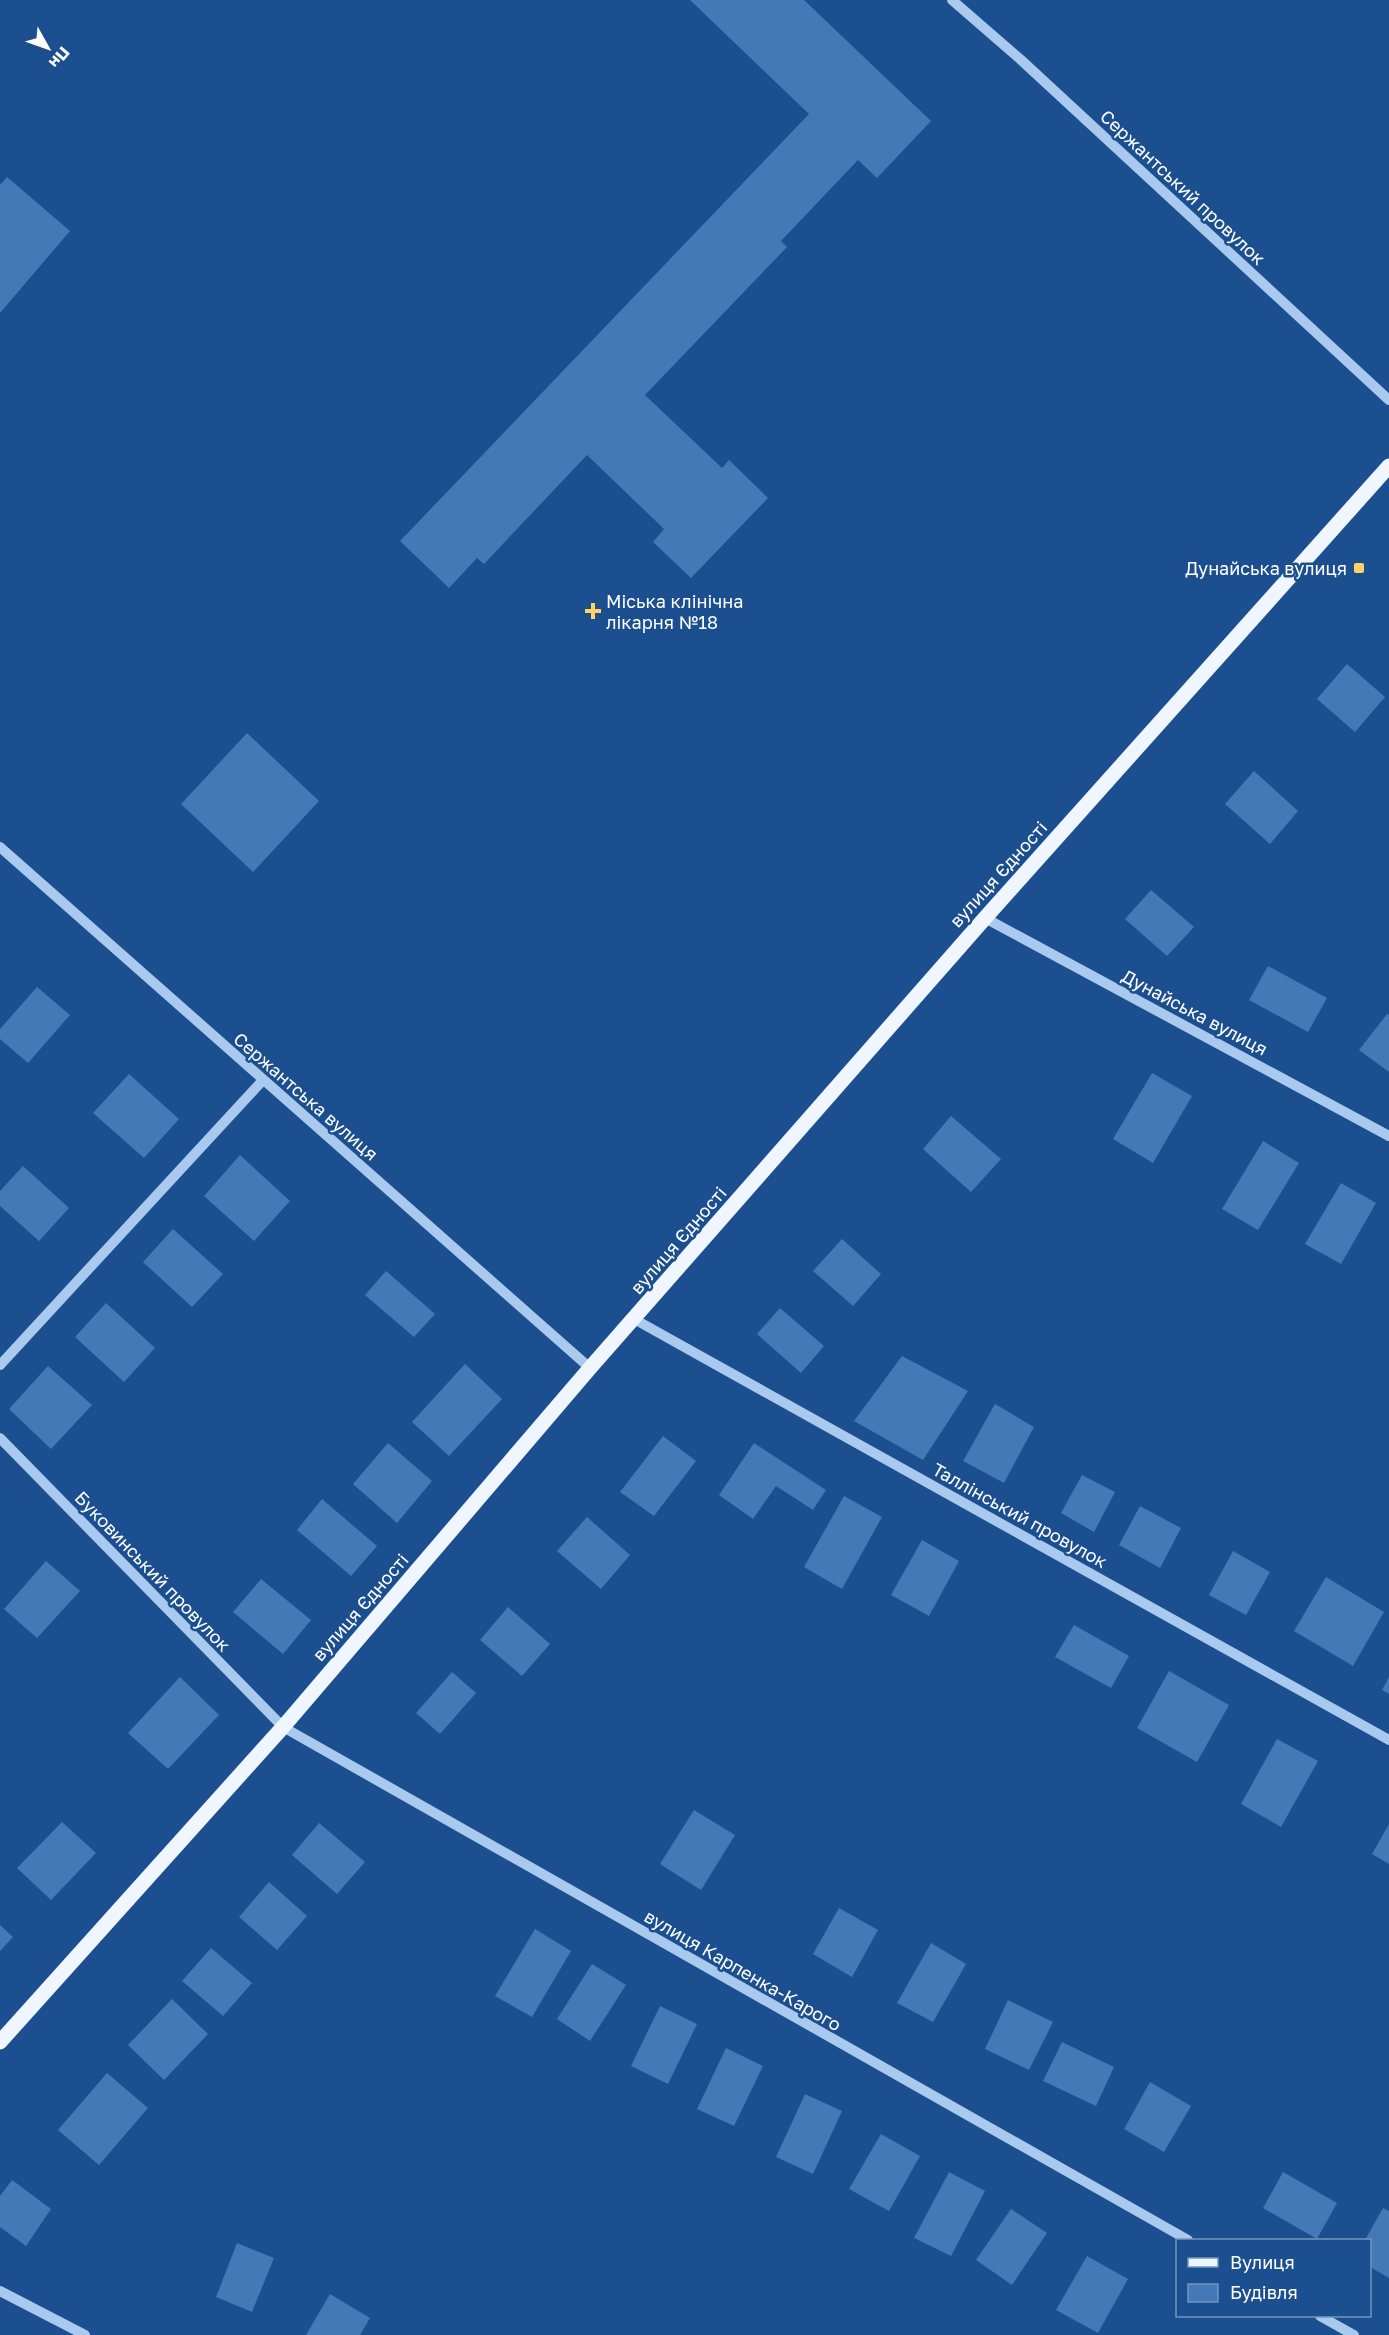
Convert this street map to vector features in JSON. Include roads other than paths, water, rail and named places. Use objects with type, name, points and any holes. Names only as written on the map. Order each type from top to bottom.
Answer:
[{"type":"main road","name":"вулиця Єдності","points":[[0,2042],[283,1727],[590,1368],[985,918],[1389,466]]},
{"type":"street","name":"Сержантський провулок","points":[[952,0],[1020,59],[1389,400]]},
{"type":"street","name":"Сержантська вулиця","points":[[0,848],[590,1368]]},
{"type":"street","name":"Дунайська вулиця","points":[[985,918],[1389,1136]]},
{"type":"street","points":[[0,1365],[263,1080]]},
{"type":"street","name":"Таллінський провулок","points":[[634,1319],[1389,1740]]},
{"type":"street","name":"Буковинський провулок","points":[[0,1438],[283,1727]]},
{"type":"street","name":"вулиця Карпенка-Карого","points":[[283,1727],[1184,2239]]},
{"type":"street","points":[[0,2290],[85,2335]]},
{"type":"street","points":[[1322,2317],[1354,2335]]},
{"type":"place","name":"Дунайська вулиця","points":[[1359,568]]},
{"type":"place","name":"Міська клінічна лікарня №18","points":[[593,611]]}]
